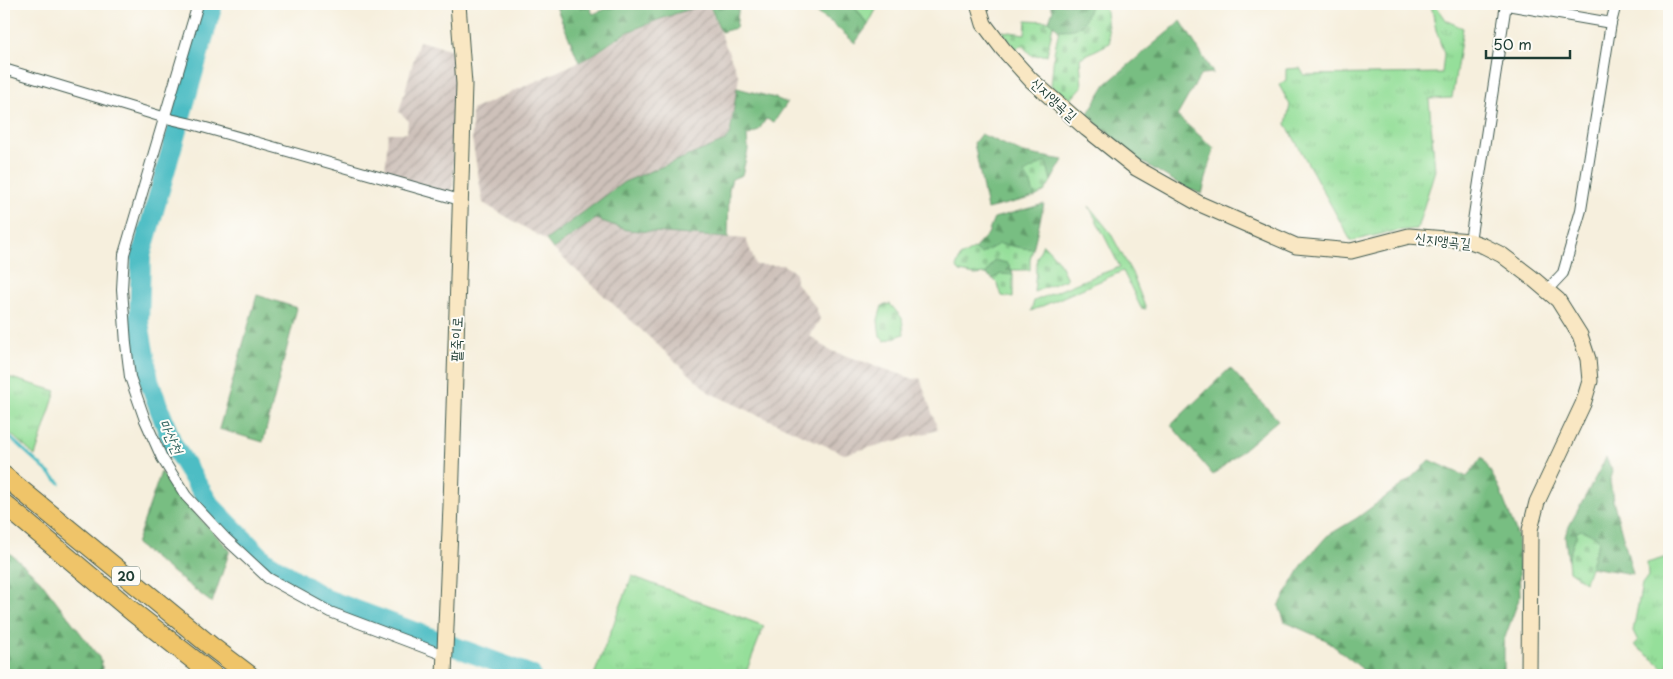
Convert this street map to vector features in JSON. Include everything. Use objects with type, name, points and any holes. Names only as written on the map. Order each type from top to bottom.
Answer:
[{"type":"highway","name":"20","points":[[4,476],[212,647],[249,675]]},
{"type":"highway","name":"20","points":[[4,504],[133,612],[213,675]]},
{"type":"street","points":[[198,4],[169,118],[124,254],[122,289],[130,378],[145,420],[162,458],[186,496],[225,538],[268,578],[330,612],[444,653]]},
{"type":"street","name":"팥죽이로","points":[[444,675],[464,84],[458,4]]},
{"type":"street","name":"신지앵곡길","points":[[978,4],[984,24],[1031,80],[1087,129],[1136,168],[1200,204],[1296,246],[1351,251],[1409,236],[1470,242],[1484,246],[1502,255],[1558,300],[1580,335],[1588,359],[1590,381],[1583,404],[1537,502],[1530,530],[1529,675]]},
{"type":"street","points":[[1470,242],[1506,4],[1611,23]]},
{"type":"street","points":[[1547,290],[1563,273],[1581,210],[1611,23],[1616,4]]},
{"type":"street","points":[[4,69],[169,118],[460,200]]},
{"type":"shaded area","points":[[708,4],[739,77],[729,134],[725,141],[624,182],[546,240],[483,203],[472,139],[472,110],[592,56],[627,33],[687,9]]},
{"type":"shaded area","points":[[419,41],[450,49],[456,64],[453,190],[442,192],[385,175],[388,133],[407,133],[408,120],[399,112]]},
{"type":"shaded area","points":[[596,219],[627,230],[746,239],[756,265],[783,265],[795,272],[796,283],[815,306],[820,319],[810,336],[829,350],[914,379],[920,378],[938,430],[844,454],[710,393],[553,249]]},
{"type":"green space","points":[[555,4],[588,4],[593,14],[611,7],[611,4],[708,4],[668,16],[628,32],[579,62]]},
{"type":"green space","points":[[709,4],[739,4],[736,28],[721,32]]},
{"type":"green space","points":[[802,4],[852,4],[868,25],[855,43],[831,22]]},
{"type":"green space","points":[[853,4],[879,4],[868,25]]},
{"type":"green space","points":[[1050,4],[1106,4],[1090,6],[1083,23],[1077,28],[1059,30],[1049,21],[1053,10]]},
{"type":"green space","points":[[1431,4],[1435,4],[1447,21],[1463,28],[1452,98],[1429,99],[1435,170],[1417,229],[1395,231],[1351,241],[1286,124],[1290,105],[1279,85],[1286,80],[1286,69],[1300,68],[1304,75],[1442,73],[1444,54],[1436,30]]},
{"type":"green space","points":[[1105,5],[1110,43],[1080,58],[1082,87],[1071,99],[1051,86],[1054,53],[1059,30],[1077,28],[1083,23],[1090,6]]},
{"type":"green space","points":[[1026,20],[1049,21],[1053,25],[1047,55],[1032,56],[1022,45],[1015,49],[1002,31],[1025,34]]},
{"type":"green space","points":[[1181,21],[1213,73],[1201,74],[1177,116],[1214,148],[1202,194],[1184,187],[1136,158],[1087,115],[1106,84]]},
{"type":"green space","points":[[737,88],[787,103],[774,122],[766,119],[758,131],[747,136],[748,150],[742,175],[732,179],[729,189],[728,238],[627,230],[596,219],[553,249],[546,240],[624,182],[725,141],[730,134]]},
{"type":"green space","points":[[981,134],[1023,153],[1063,160],[1051,181],[1046,162],[1031,184],[1035,197],[987,209],[974,143]]},
{"type":"green space","points":[[1046,161],[1051,181],[1045,191],[1035,197],[1031,184],[1024,173]]},
{"type":"green space","points":[[1044,204],[1033,249],[1022,249],[1015,246],[981,254],[974,249],[988,234],[994,218]]},
{"type":"green space","points":[[1089,206],[1110,232],[1132,273],[1146,309],[1141,308],[1123,271],[1031,311],[1034,301],[1120,267]]},
{"type":"green space","points":[[999,244],[1033,249],[1030,270],[1012,270],[1007,263],[994,260],[986,274],[975,275],[960,272],[956,267],[960,257],[974,249],[981,254]]},
{"type":"green space","points":[[1043,244],[1058,260],[1067,279],[1034,292],[1037,258]]},
{"type":"green space","points":[[994,260],[1007,263],[1013,275],[1001,274],[993,279],[986,274]]},
{"type":"green space","points":[[1001,274],[1013,275],[1013,298],[1002,296],[997,283],[993,279]]},
{"type":"green space","points":[[257,295],[297,308],[263,442],[219,429]]},
{"type":"green space","points":[[890,304],[902,318],[904,334],[885,341],[880,337],[878,320],[882,306]]},
{"type":"green space","points":[[1230,368],[1278,420],[1213,475],[1171,425]]},
{"type":"green space","points":[[4,376],[56,391],[35,456],[4,428]]},
{"type":"green space","points":[[1482,457],[1498,485],[1518,537],[1520,596],[1504,640],[1504,675],[1370,675],[1326,640],[1285,622],[1279,606],[1304,562],[1327,536],[1357,518],[1410,479],[1430,460],[1467,477]]},
{"type":"green space","points":[[1606,458],[1613,472],[1610,481],[1613,500],[1633,574],[1590,567],[1599,541],[1577,532],[1568,560],[1565,537],[1567,530]]},
{"type":"green space","points":[[161,472],[190,508],[230,550],[212,603],[136,544]]},
{"type":"green space","points":[[1581,530],[1595,535],[1599,541],[1585,582],[1569,571],[1568,560],[1577,532]]},
{"type":"green space","points":[[4,548],[40,580],[101,660],[103,675],[4,675]]},
{"type":"green space","points":[[1669,557],[1669,661],[1665,671],[1657,662],[1634,645],[1638,641],[1633,631],[1642,584],[1648,576],[1647,563]]},
{"type":"green space","points":[[632,576],[764,626],[745,675],[594,675]]},
{"type":"waterway","name":"마산천","points":[[213,4],[141,256],[139,322],[149,381],[172,443],[210,505],[265,561],[326,599],[531,675]]},
{"type":"waterway","points":[[4,432],[60,483]]}]
